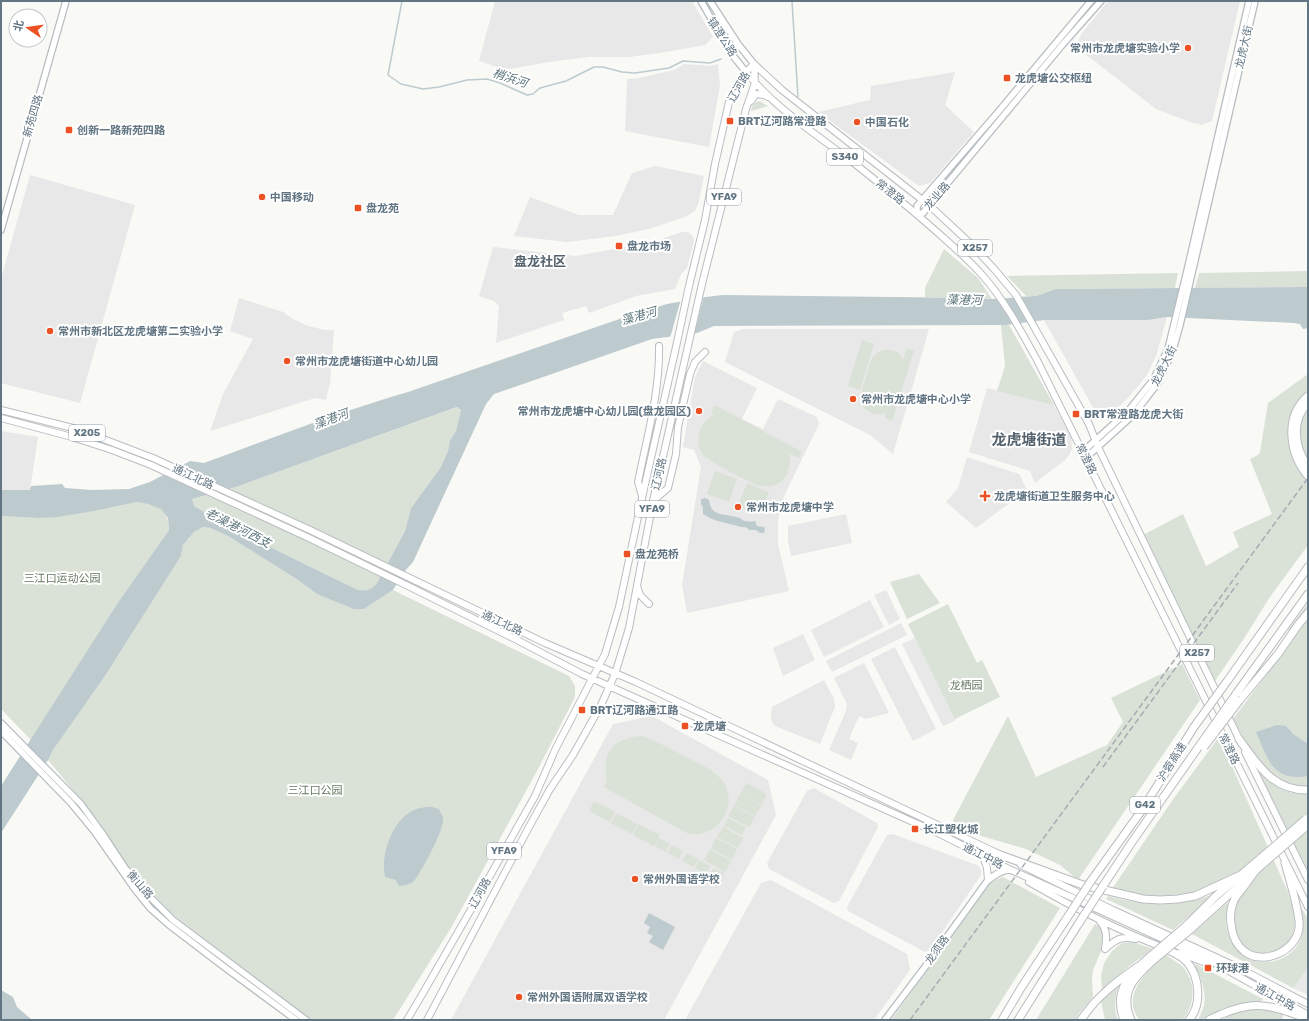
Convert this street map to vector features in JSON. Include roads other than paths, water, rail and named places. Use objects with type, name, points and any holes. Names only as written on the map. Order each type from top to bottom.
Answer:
[{"type":"highway","points":[[1308,396],[1297,408],[1291,430],[1295,453],[1308,476]]},
{"type":"highway","points":[[1308,403],[1300,414],[1296,425],[1296,435],[1299,450],[1308,468]]},
{"type":"highway","points":[[1261,633],[1308,562]]},
{"type":"highway","name":"沪蓉高速","points":[[1002,1020],[1021,988],[1091,881],[1142,810],[1194,727],[1308,567]]},
{"type":"highway","points":[[1018,1020],[1132,842],[1237,698],[1308,594]]},
{"type":"highway","points":[[1237,698],[1278,654],[1308,613]]},
{"type":"highway","points":[[1239,739],[1272,780],[1287,788],[1308,790]]},
{"type":"highway","points":[[1189,927],[1217,895],[1262,861],[1307,822]]},
{"type":"highway","points":[[995,853],[1083,885],[1143,899],[1178,899],[1195,896],[1243,874]]},
{"type":"highway","points":[[1262,861],[1233,901],[1230,917],[1234,938],[1244,951],[1251,955],[1261,956],[1277,955],[1291,945],[1300,928],[1285,863]]},
{"type":"highway","points":[[1131,1020],[1126,1004],[1128,992],[1132,983],[1140,973],[1155,956],[1256,870]]},
{"type":"highway","points":[[1166,949],[1187,962],[1195,977],[1198,990],[1198,1003],[1189,1020]]},
{"type":"highway","points":[[1081,1020],[1105,992],[1139,966],[1155,956]]},
{"type":"highway","points":[[1124,1020],[1120,1005],[1121,994],[1125,983],[1139,966]]},
{"type":"highway","points":[[1209,1020],[1224,1012],[1256,1005],[1266,1005],[1280,1008],[1308,1019]]},
{"type":"main road","name":"辽河路","points":[[598,667],[605,654],[619,607],[689,286],[705,220],[715,164],[729,102],[746,72],[754,64]]},
{"type":"main road","name":"辽河路","points":[[615,674],[629,628],[653,501],[702,284],[746,109],[755,83],[754,64]]},
{"type":"main road","name":"常澄路","points":[[754,64],[782,90],[930,206],[972,245],[1016,295],[1089,424],[1098,447],[1308,880]]},
{"type":"main road","name":"常澄路","points":[[746,72],[773,101],[917,214],[977,270],[999,297],[1018,326],[1037,360],[1308,907]]},
{"type":"main road","points":[[746,109],[756,94],[764,95],[773,101]]},
{"type":"main road","points":[[642,498],[638,482],[656,392],[660,366],[659,346]]},
{"type":"main road","points":[[653,501],[668,488],[676,454],[678,427],[690,374],[695,362],[705,352]]},
{"type":"main road","name":"通江北路","points":[[1,410],[77,429],[114,442],[169,465],[310,530],[377,564],[538,640],[615,674]]},
{"type":"main road","name":"通江北路","points":[[1,418],[72,436],[159,469],[307,537],[593,679],[610,686]]},
{"type":"main road","points":[[632,612],[637,606],[649,604],[640,595],[637,586]]},
{"type":"main road","name":"YFA9","points":[[593,679],[598,667]]},
{"type":"main road","name":"YFA9","points":[[610,686],[615,674]]},
{"type":"main road","name":"通江中路","points":[[615,674],[636,682],[1113,910],[1237,967],[1308,1004]]},
{"type":"main road","name":"辽河路","points":[[407,1020],[535,796],[556,748],[593,679]]},
{"type":"main road","name":"辽河路","points":[[427,1020],[529,827],[550,789],[573,755],[610,686]]},
{"type":"main road","name":"通江中路","points":[[610,686],[940,834],[1009,870],[1202,957],[1308,1015]]},
{"type":"main road","points":[[983,856],[987,868],[988,880],[997,874],[1009,870],[1098,919],[1144,940],[1236,976]]},
{"type":"main road","points":[[1098,919],[1105,927],[1107,933],[1105,949],[1120,938],[1144,940]]},
{"type":"street","name":"新苑四路","points":[[1,230],[66,1]]},
{"type":"street","name":"镇澄公路","points":[[700,1],[730,52],[746,72]]},
{"type":"street","name":"镇澄公路","points":[[710,1],[738,44],[754,64]]},
{"type":"street","name":"龙业路","points":[[1090,1],[999,111],[917,206],[917,214],[923,213],[930,206],[1063,44],[1101,1]]},
{"type":"street","name":"龙虎大街","points":[[1188,280],[1249,1]]},
{"type":"street","name":"龙虎大街","points":[[1188,280],[1255,1]]},
{"type":"street","points":[[1177,325],[1188,280]]},
{"type":"street","name":"龙虎大街","points":[[1083,454],[1095,440],[1129,410],[1154,379],[1177,325]]},
{"type":"street","name":"龙虎大街","points":[[1083,454],[1090,454],[1133,415],[1158,383],[1173,350],[1177,325]]},
{"type":"street","name":"衡山路","points":[[1,723],[23,750]]},
{"type":"street","name":"衡山路","points":[[1,730],[80,804],[102,833],[125,868],[151,898],[173,920],[306,1020]]},
{"type":"street","name":"衡山路","points":[[43,770],[94,831],[150,908],[168,924],[296,1020]]},
{"type":"street","name":"龙须路","points":[[885,1020],[988,880]]},
{"type":"water","name":"藻港河","points":[[1308,287],[1308,328],[1303,329],[1300,324],[1294,323],[1167,317],[1148,320],[1044,320],[1006,325],[714,326],[697,333],[652,339],[494,394],[486,404],[413,562],[405,571],[393,590],[364,609],[354,609],[317,594],[295,578],[228,536],[210,528],[203,527],[194,532],[183,545],[181,556],[105,676],[53,750],[1,833],[1,786],[117,604],[169,530],[168,518],[161,509],[137,502],[57,517],[38,518],[1,516],[1,490],[30,490],[31,486],[62,484],[65,488],[92,490],[129,489],[150,482],[190,461],[204,463],[331,417],[667,304],[723,295],[1001,299],[1036,296],[1056,289]],"holes":[[[457,407],[461,410],[456,431],[450,440],[448,451],[441,467],[411,508],[405,531],[377,583],[369,590],[358,590],[295,560],[194,506],[192,499],[236,487]]]},
{"type":"water","points":[[705,498],[709,500],[710,506],[716,512],[740,518],[744,521],[755,521],[757,526],[764,527],[764,533],[760,533],[756,530],[749,530],[746,527],[718,521],[703,514],[701,499]]},
{"type":"water","points":[[1277,725],[1286,726],[1293,734],[1308,744],[1308,776],[1296,777],[1286,775],[1279,772],[1268,759],[1256,732]]},
{"type":"water","points":[[424,807],[439,809],[443,818],[443,823],[437,840],[414,881],[409,884],[399,886],[396,880],[385,877],[385,857],[391,836],[396,826],[411,812]]},
{"type":"water","points":[[649,913],[675,927],[663,950],[649,942],[653,936],[647,933],[650,927],[644,923]]},
{"type":"water","points":[[1,990],[13,997],[17,1007],[32,1020],[1,1020]]},
{"type":"waterway","name":"梢浜河","points":[[402,1],[388,75],[401,84],[423,89],[439,87],[467,80],[487,79],[527,95],[533,94],[540,88],[566,81],[594,67],[603,67],[622,72],[635,73],[669,68],[683,61],[710,63],[721,59]]},
{"type":"waterway","points":[[792,1],[798,97]]},
{"type":"railway","points":[[910,1020],[1308,478]]},
{"type":"railway","points":[[1103,767],[1238,583]]},
{"type":"place","name":"常州市龙虎塘实验小学","points":[[1188,48]]},
{"type":"place","name":"龙虎塘公交枢纽","points":[[1007,78]]},
{"type":"place","name":"BRT辽河路常澄路","points":[[730,121]]},
{"type":"place","name":"中国石化","points":[[857,122]]},
{"type":"place","name":"创新一路新苑四路","points":[[69,130]]},
{"type":"place","name":"中国移动","points":[[262,197]]},
{"type":"place","name":"盘龙苑","points":[[358,208]]},
{"type":"place","name":"盘龙市场","points":[[619,246]]},
{"type":"place","name":"常州市新北区龙虎塘第二实验小学","points":[[50,331]]},
{"type":"place","name":"常州市龙虎塘街道中心幼儿园","points":[[287,361]]},
{"type":"place","name":"常州市龙虎塘中心小学","points":[[853,399]]},
{"type":"place","name":"常州市龙虎塘中心幼儿园(盘龙园区)","points":[[699,411]]},
{"type":"place","name":"BRT常澄路龙虎大街","points":[[1076,414]]},
{"type":"place","name":"龙虎塘街道卫生服务中心","points":[[985,496]]},
{"type":"place","name":"常州市龙虎塘中学","points":[[738,507]]},
{"type":"place","name":"盘龙苑桥","points":[[627,554]]},
{"type":"place","name":"BRT辽河路通江路","points":[[582,710]]},
{"type":"place","name":"龙虎塘","points":[[685,726]]},
{"type":"place","name":"长江塑化城","points":[[915,829]]},
{"type":"place","name":"常州外国语学校","points":[[635,879]]},
{"type":"place","name":"环球港","points":[[1208,968]]},
{"type":"place","name":"常州外国语附属双语学校","points":[[519,997]]},
{"type":"district","name":"盘龙社区","points":[[540,261]]},
{"type":"district","name":"龙虎塘街道","points":[[1029,440]]},
{"type":"water label","name":"老澡港河西支","points":[[238,528]]},
{"type":"park label","name":"三江口运动公园","points":[[62,578]]},
{"type":"park label","name":"龙栖园","points":[[966,685]]},
{"type":"park label","name":"三江口公园","points":[[315,790]]}]
